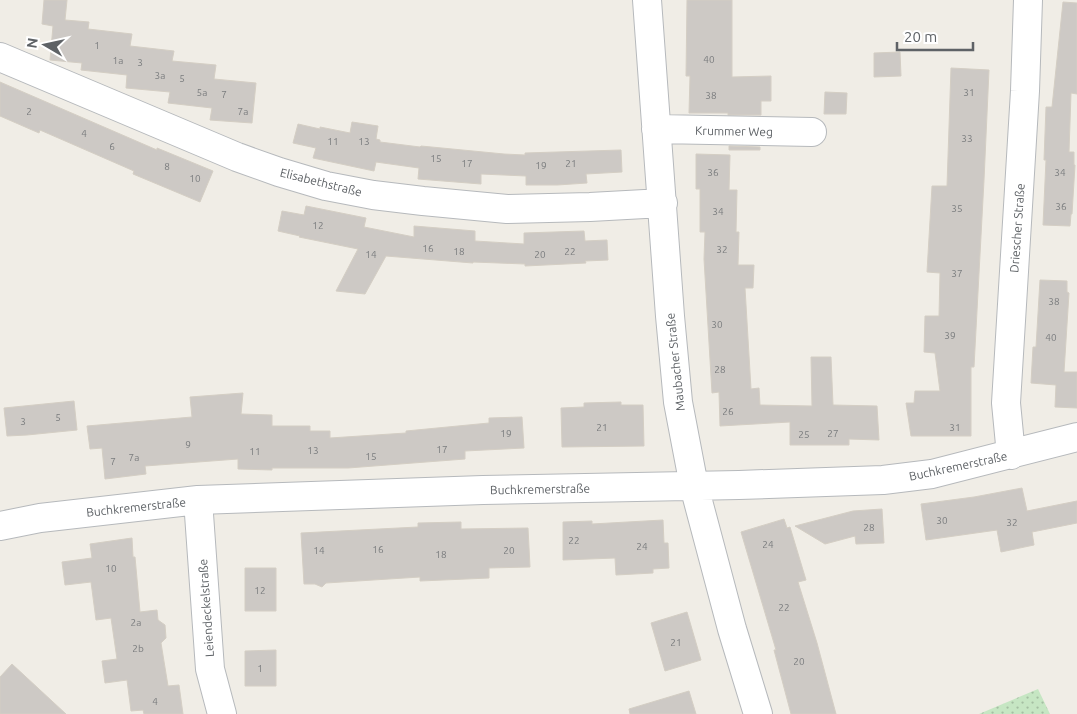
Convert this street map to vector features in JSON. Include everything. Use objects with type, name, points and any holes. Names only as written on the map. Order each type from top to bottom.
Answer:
[{"type":"street","name":"Maubacher Straße","points":[[647,0],[678,402],[694,486],[732,629],[758,714]]},
{"type":"street","name":"Driescher Straße","points":[[1011,455],[1006,403],[1025,91],[1028,0]]},
{"type":"street","name":"Elisabethstraße","points":[[0,57],[237,157],[326,186],[423,202],[507,209],[663,203]]},
{"type":"street","name":"Krummer Weg","points":[[656,129],[812,132]]},
{"type":"street","name":"Buchkremerstraße","points":[[0,526],[40,518],[198,500],[483,490],[883,480],[932,474],[1077,437]]},
{"type":"street","name":"Leiendeckelstraße","points":[[198,500],[210,669],[222,714]]},
{"type":"green space","points":[[1038,689],[1050,714],[979,714]]},
{"type":"building","points":[[44,0],[67,0],[65,20],[89,22],[88,29],[132,34],[130,46],[174,51],[172,61],[216,65],[214,79],[256,83],[252,123],[210,120],[212,108],[168,103],[170,92],[126,88],[127,75],[81,70],[82,63],[50,60],[53,26],[42,24]]},
{"type":"building","points":[[687,0],[732,0],[732,77],[771,76],[771,101],[761,101],[761,115],[689,113],[690,76],[686,76]]},
{"type":"building","points":[[1063,2],[1077,3],[1077,94],[1071,93],[1069,152],[1074,152],[1075,165],[1070,226],[1043,225],[1046,107],[1052,107]]},
{"type":"building","points":[[900,52],[901,76],[874,77],[874,53]]},
{"type":"building","points":[[951,68],[989,70],[974,367],[971,367],[971,436],[911,436],[906,403],[914,403],[915,391],[940,391],[935,353],[924,352],[925,316],[939,316],[940,273],[927,272],[932,186],[947,186]]},
{"type":"building","points":[[0,82],[157,150],[157,148],[213,171],[200,202],[133,174],[134,171],[40,130],[39,133],[0,116]]},
{"type":"building","points":[[825,92],[847,93],[846,114],[824,114]]},
{"type":"building","points":[[352,122],[378,126],[376,139],[380,140],[380,142],[420,147],[525,155],[525,153],[621,150],[622,172],[586,174],[587,183],[557,185],[526,185],[526,176],[481,174],[481,184],[418,179],[419,168],[376,162],[374,171],[313,158],[316,148],[293,143],[298,124],[350,133]]},
{"type":"building","points":[[729,146],[760,147],[760,150],[729,150]]},
{"type":"building","points":[[696,154],[730,155],[729,190],[737,190],[736,232],[739,232],[738,265],[754,265],[753,288],[745,288],[751,389],[759,388],[760,405],[812,406],[811,357],[831,357],[833,405],[877,406],[879,440],[849,439],[849,445],[790,445],[790,422],[720,426],[719,392],[712,393],[704,259],[705,232],[700,232],[700,189],[696,189]]},
{"type":"building","points":[[306,206],[366,218],[364,227],[414,237],[414,226],[475,231],[475,241],[524,244],[524,233],[584,231],[585,241],[607,240],[608,260],[525,266],[525,264],[473,263],[386,256],[365,294],[336,291],[358,249],[278,231],[282,211],[304,215]]},
{"type":"building","points":[[1040,280],[1067,281],[1067,292],[1069,293],[1064,372],[1077,372],[1077,408],[1055,407],[1056,385],[1031,383],[1033,347],[1036,347]]},
{"type":"building","points":[[243,393],[241,414],[272,415],[272,426],[310,426],[310,431],[330,431],[330,438],[406,433],[406,431],[489,423],[489,418],[522,417],[524,448],[465,451],[465,459],[348,468],[238,469],[238,459],[145,466],[146,474],[105,479],[102,448],[90,449],[87,426],[192,417],[190,397]]},
{"type":"building","points":[[74,401],[77,430],[7,436],[4,408]]},
{"type":"building","points":[[621,402],[621,405],[643,405],[644,446],[562,447],[561,408],[584,407],[584,403]]},
{"type":"building","points":[[1022,488],[1027,511],[1077,501],[1077,523],[1032,532],[1034,545],[1001,552],[997,530],[926,540],[921,504]]},
{"type":"building","points":[[882,509],[884,543],[856,544],[855,536],[825,544],[795,526],[853,511]]},
{"type":"building","points":[[784,519],[787,528],[790,527],[806,580],[798,582],[836,714],[791,714],[774,650],[776,650],[741,532]]},
{"type":"building","points":[[663,520],[664,543],[668,543],[669,568],[653,569],[653,573],[616,575],[615,558],[563,560],[563,522],[592,521],[592,524]]},
{"type":"building","points":[[461,522],[461,529],[528,528],[530,567],[489,568],[489,578],[420,581],[420,577],[326,583],[322,587],[315,584],[304,584],[301,533],[418,527],[418,523]]},
{"type":"building","points":[[132,538],[140,612],[157,610],[158,620],[165,625],[166,638],[161,643],[168,686],[179,685],[183,714],[144,714],[143,710],[131,711],[127,680],[105,683],[102,661],[117,659],[111,618],[96,620],[91,582],[65,585],[62,562],[92,558],[90,544]]},
{"type":"building","points":[[245,568],[276,568],[276,611],[245,611]]},
{"type":"building","points":[[687,612],[701,660],[665,671],[651,623]]},
{"type":"building","points":[[276,650],[276,686],[245,686],[245,651]]},
{"type":"building","points":[[12,664],[66,714],[0,714],[0,677]]},
{"type":"building","points":[[689,691],[696,714],[630,714],[629,709]]}]
